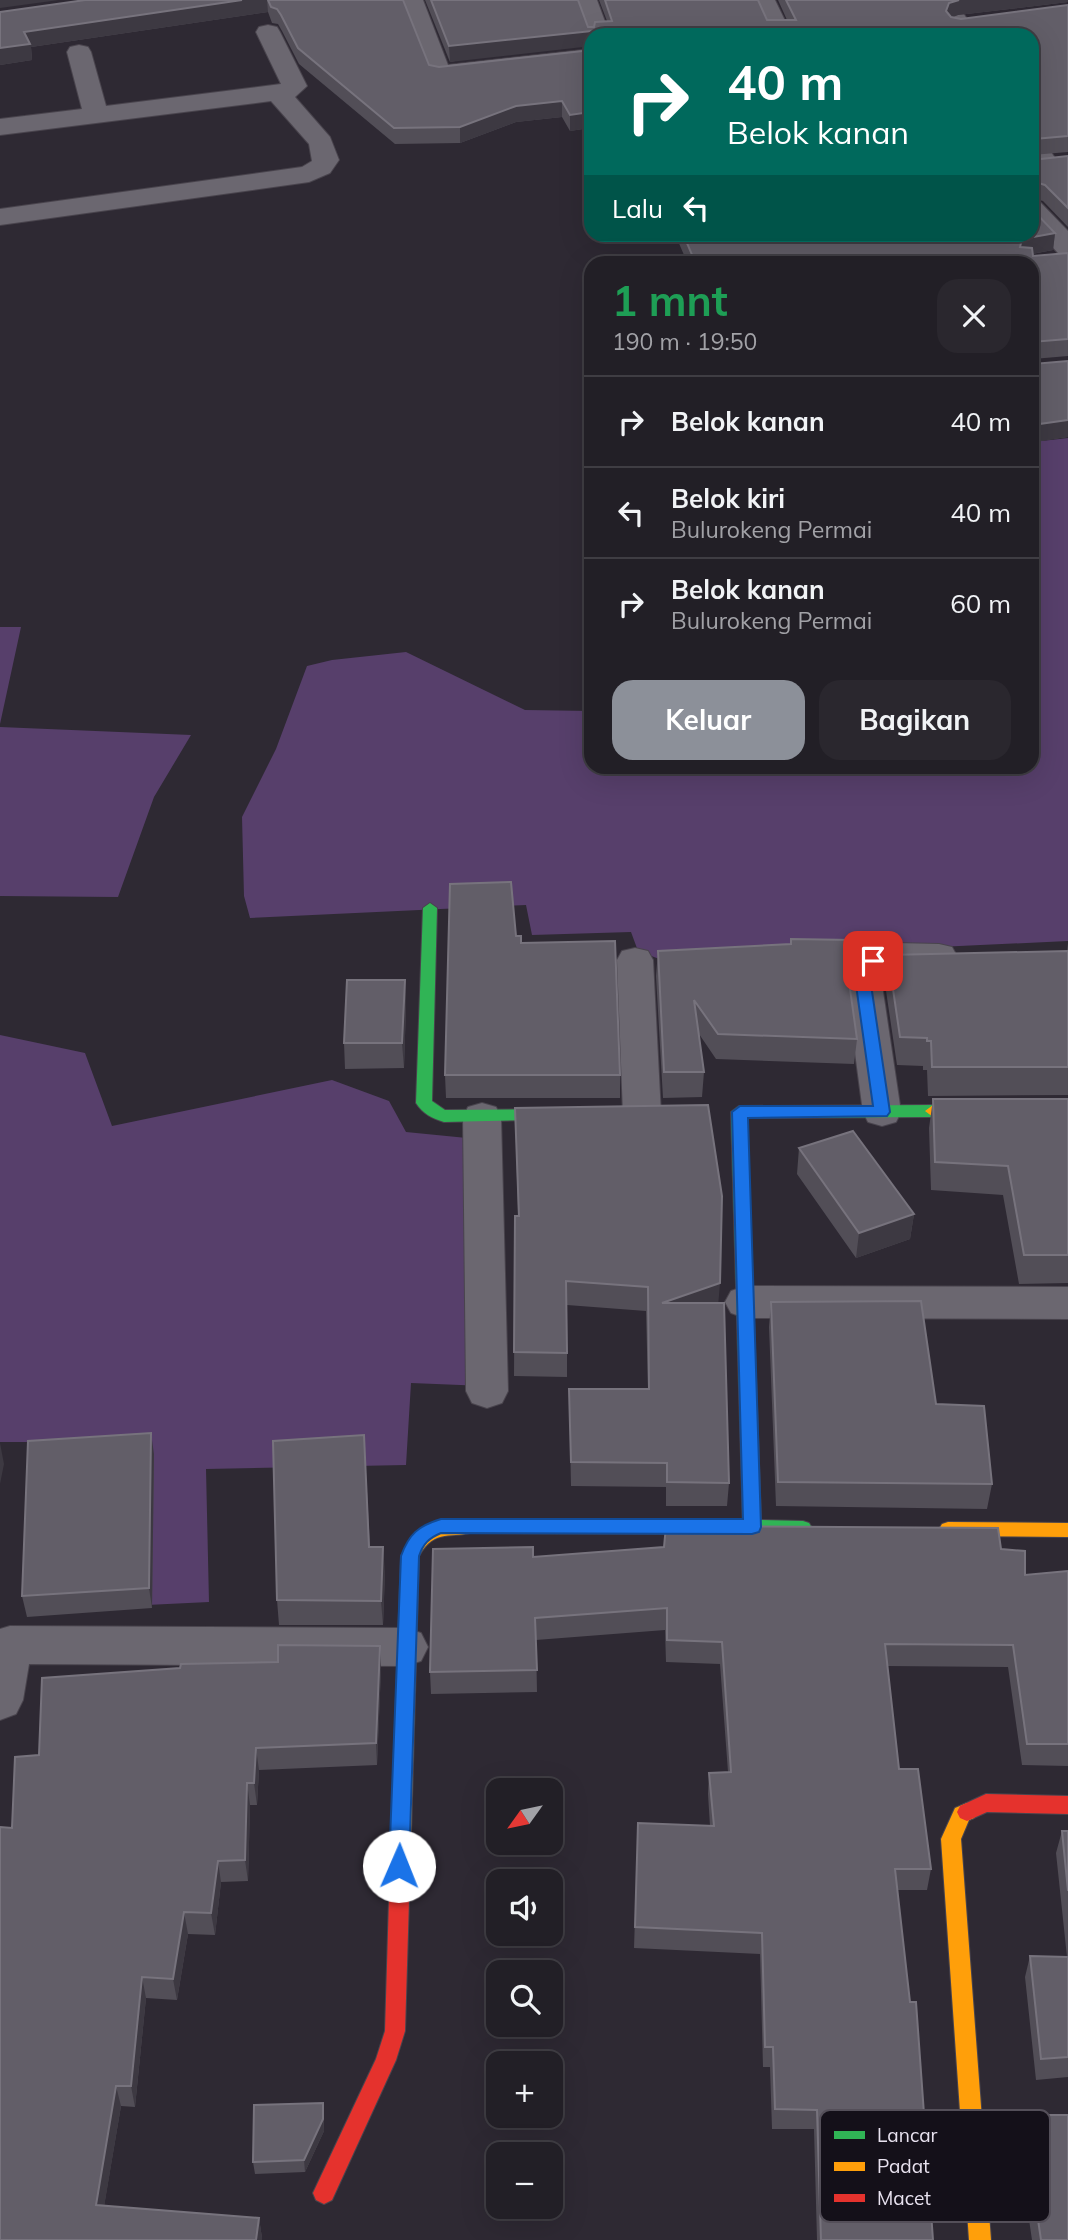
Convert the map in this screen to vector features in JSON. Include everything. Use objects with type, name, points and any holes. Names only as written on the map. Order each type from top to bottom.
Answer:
[{"type":"street","points":[[411,0],[439,73],[584,57]]},
{"type":"street","points":[[585,0],[595,28]]},
{"type":"street","points":[[763,0],[777,28]]},
{"type":"street","points":[[943,0],[961,28]]},
{"type":"street","points":[[967,28],[986,21]]},
{"type":"street","points":[[0,127],[279,94],[293,86],[268,33]]},
{"type":"street","points":[[79,52],[96,115]]},
{"type":"street","points":[[0,217],[309,174],[321,167],[326,160],[321,142],[279,94]]},
{"type":"street","points":[[1039,216],[1068,247]]},
{"type":"street","points":[[430,908],[424,1103],[438,1114],[482,1117],[589,1115]]},
{"type":"street","points":[[882,1112],[863,978],[866,968],[873,961],[887,957],[968,956]]},
{"type":"street","points":[[635,960],[643,1114]]},
{"type":"street","points":[[752,1527],[745,1302],[733,1112],[1068,1111]]},
{"type":"street","points":[[482,1117],[488,1391]]},
{"type":"street","points":[[745,1302],[1068,1303]]},
{"type":"street","points":[[324,2193],[386,2060],[395,2031],[405,1647],[410,1556],[415,1542],[426,1532],[441,1526],[818,1528]]},
{"type":"street","points":[[937,1529],[1068,1530]]},
{"type":"street","points":[[0,1700],[5,1645],[405,1647]]},
{"type":"street","points":[[971,2110],[951,1839],[962,1815],[986,1803],[1068,1805]]},
{"type":"street","points":[[979,2222],[980,2240]]},
{"type":"shaded area","points":[[1068,438],[1068,941],[662,960],[638,951],[631,932],[532,935],[526,905],[250,918],[244,896],[242,817],[276,749],[307,666],[332,660],[406,652],[525,710],[584,711],[584,774],[1039,774],[1039,441]]},
{"type":"shaded area","points":[[0,627],[21,627],[0,724]]},
{"type":"shaded area","points":[[0,727],[191,735],[154,797],[118,897],[0,896]]},
{"type":"shaded area","points":[[0,1035],[85,1053],[112,1126],[332,1080],[389,1101],[406,1132],[477,1139],[485,1386],[411,1383],[406,1465],[206,1469],[209,1602],[147,1605],[140,1442],[0,1442]]},
{"type":"building","points":[[85,0],[242,0],[24,32],[30,44],[0,48],[0,12]]},
{"type":"building","points":[[268,0],[403,0],[429,65],[439,67],[584,51],[584,115],[570,115],[562,101],[516,106],[460,127],[394,128],[298,48],[281,15],[277,9],[271,7]]},
{"type":"building","points":[[431,0],[578,0],[588,27],[594,27],[595,22],[612,21],[605,0],[758,0],[767,20],[796,20],[786,0],[959,0],[949,3],[946,11],[951,17],[961,19],[1068,5],[1068,136],[1039,139],[1039,28],[584,28],[584,32],[449,46]]},
{"type":"building","points":[[1068,156],[1068,208],[1045,185],[1039,183],[1039,159]]},
{"type":"building","points":[[1039,216],[1055,233],[1039,236]]},
{"type":"building","points":[[686,242],[1021,242],[1020,247],[1032,248],[1033,256],[693,256]]},
{"type":"building","points":[[1068,253],[1068,339],[1039,341],[1039,256],[1033,256]]},
{"type":"building","points":[[1068,361],[1068,420],[1039,424],[1039,363]]},
{"type":"building","points":[[511,882],[516,936],[521,936],[521,943],[615,941],[620,1075],[445,1075],[450,884]]},
{"type":"building","points":[[791,939],[852,940],[845,953],[857,1039],[718,1034],[694,1000],[704,1072],[664,1072],[658,951],[791,944]]},
{"type":"building","points":[[1068,951],[1068,1067],[932,1067],[931,1041],[927,1041],[927,1038],[900,1037],[888,955]]},
{"type":"building","points":[[347,980],[405,980],[402,1043],[344,1043]]},
{"type":"building","points":[[933,1099],[1068,1099],[1068,1255],[1024,1255],[1008,1166],[935,1162]]},
{"type":"building","points":[[708,1105],[722,1196],[720,1283],[662,1303],[724,1303],[729,1483],[667,1482],[667,1463],[571,1462],[569,1389],[649,1389],[648,1287],[566,1281],[567,1353],[514,1352],[515,1216],[519,1216],[515,1108]]},
{"type":"building","points":[[853,1131],[914,1214],[859,1233],[799,1148]]},
{"type":"building","points":[[921,1301],[936,1404],[984,1406],[992,1484],[778,1482],[771,1302]]},
{"type":"building","points":[[151,1433],[149,1588],[22,1596],[28,1441]]},
{"type":"building","points":[[364,1435],[369,1547],[383,1547],[381,1601],[277,1600],[273,1441]]},
{"type":"building","points":[[666,1526],[998,1528],[1001,1549],[1025,1551],[1025,1575],[1068,1571],[1068,1744],[1027,1744],[1013,1645],[885,1644],[899,1769],[918,1769],[931,1869],[895,1869],[910,2002],[916,2002],[924,2110],[820,2110],[820,2208],[817,2110],[775,2109],[773,2047],[765,2047],[762,1933],[635,1927],[638,1823],[714,1826],[709,1773],[731,1772],[722,1642],[667,1640],[667,1608],[535,1618],[537,1670],[430,1672],[433,1549],[533,1547],[533,1557],[664,1547]]},
{"type":"building","points":[[278,1645],[380,1646],[376,1743],[256,1748],[254,1783],[247,1783],[245,1860],[218,1861],[211,1913],[184,1912],[173,1979],[142,1977],[131,2086],[116,2086],[96,2205],[259,2218],[256,2240],[0,2240],[0,1827],[12,1828],[15,1757],[39,1755],[42,1678],[180,1668],[181,1664],[278,1662]]},
{"type":"building","points":[[1062,1831],[1068,1831],[1068,1891]]},
{"type":"building","points":[[1030,1956],[1068,1957],[1068,2057],[1041,2059]]},
{"type":"building","points":[[323,2103],[323,2119],[304,2160],[253,2162],[254,2105]]},
{"type":"building","points":[[1050,2115],[1068,2115],[1068,2240],[1041,2240],[1038,2222],[1050,2222]]},
{"type":"building","points":[[820,2222],[932,2222],[933,2240],[821,2240]]},
{"type":"traffic: fast","points":[[430,908],[424,1103],[433,1112],[444,1116],[566,1115]]},
{"type":"traffic: fast","points":[[803,1528],[752,1527],[739,1112],[933,1111]]},
{"type":"traffic: fast","points":[[471,1526],[719,1527]]},
{"type":"traffic: slow","points":[[933,1111],[1068,1111]]},
{"type":"traffic: slow","points":[[401,1834],[410,1556],[421,1539],[435,1530],[471,1526]]},
{"type":"traffic: slow","points":[[948,1529],[1068,1530]]},
{"type":"traffic: slow","points":[[967,1812],[962,1814],[951,1839],[971,2110]]},
{"type":"traffic: slow","points":[[979,2222],[980,2240]]},
{"type":"traffic: jam","points":[[967,1812],[986,1803],[1068,1805]]},
{"type":"traffic: jam","points":[[324,2193],[386,2060],[395,2031],[401,1834]]},
{"type":"route","points":[[399,1866],[405,1647],[410,1556],[415,1542],[426,1532],[441,1526],[752,1527],[740,1112],[882,1112],[863,978],[866,968],[873,961]]}]
